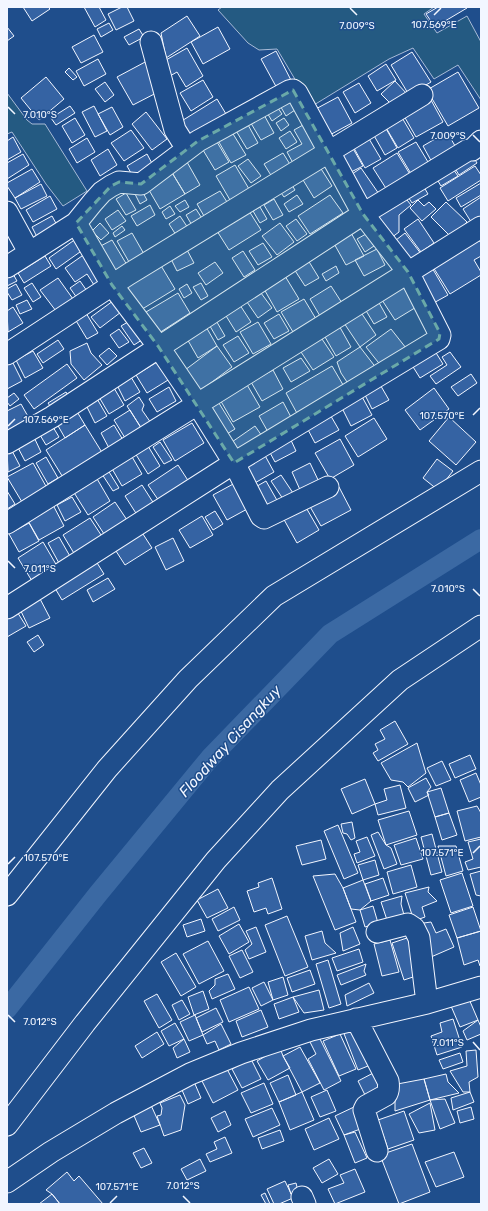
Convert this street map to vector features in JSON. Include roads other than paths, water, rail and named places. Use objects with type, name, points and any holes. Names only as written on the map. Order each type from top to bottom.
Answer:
[{"type":"street","points":[[151,42],[175,130],[187,149]]},
{"type":"street","points":[[7,267],[76,223],[93,202],[111,186],[119,182],[140,184],[205,137],[289,91],[294,90],[362,214],[408,272],[440,333],[439,339],[234,463],[7,608]]},
{"type":"street","points":[[7,354],[112,285],[422,95]]},
{"type":"street","points":[[7,443],[52,416],[362,214],[468,150],[478,151]]},
{"type":"street","points":[[7,212],[30,252]]},
{"type":"street","points":[[76,223],[112,285],[158,346],[198,405],[234,463],[261,516],[264,518],[328,487]]},
{"type":"street","points":[[7,523],[481,227]]},
{"type":"street","points":[[7,895],[107,769],[188,679],[274,596],[481,471]]},
{"type":"street","points":[[7,1125],[85,1024],[216,860],[280,790],[400,680],[481,626]]},
{"type":"street","points":[[377,932],[408,924],[414,928],[419,938],[427,1003]]},
{"type":"street","points":[[7,1182],[51,1152],[116,1113],[190,1074],[241,1053],[311,1030],[427,1003],[481,987]]},
{"type":"street","points":[[356,1019],[388,1081],[388,1093],[366,1106],[364,1110],[376,1151]]},
{"type":"waterway","name":"Floodway Cisangkuy","points":[[7,1009],[98,894],[210,758],[330,634],[481,539]]}]
